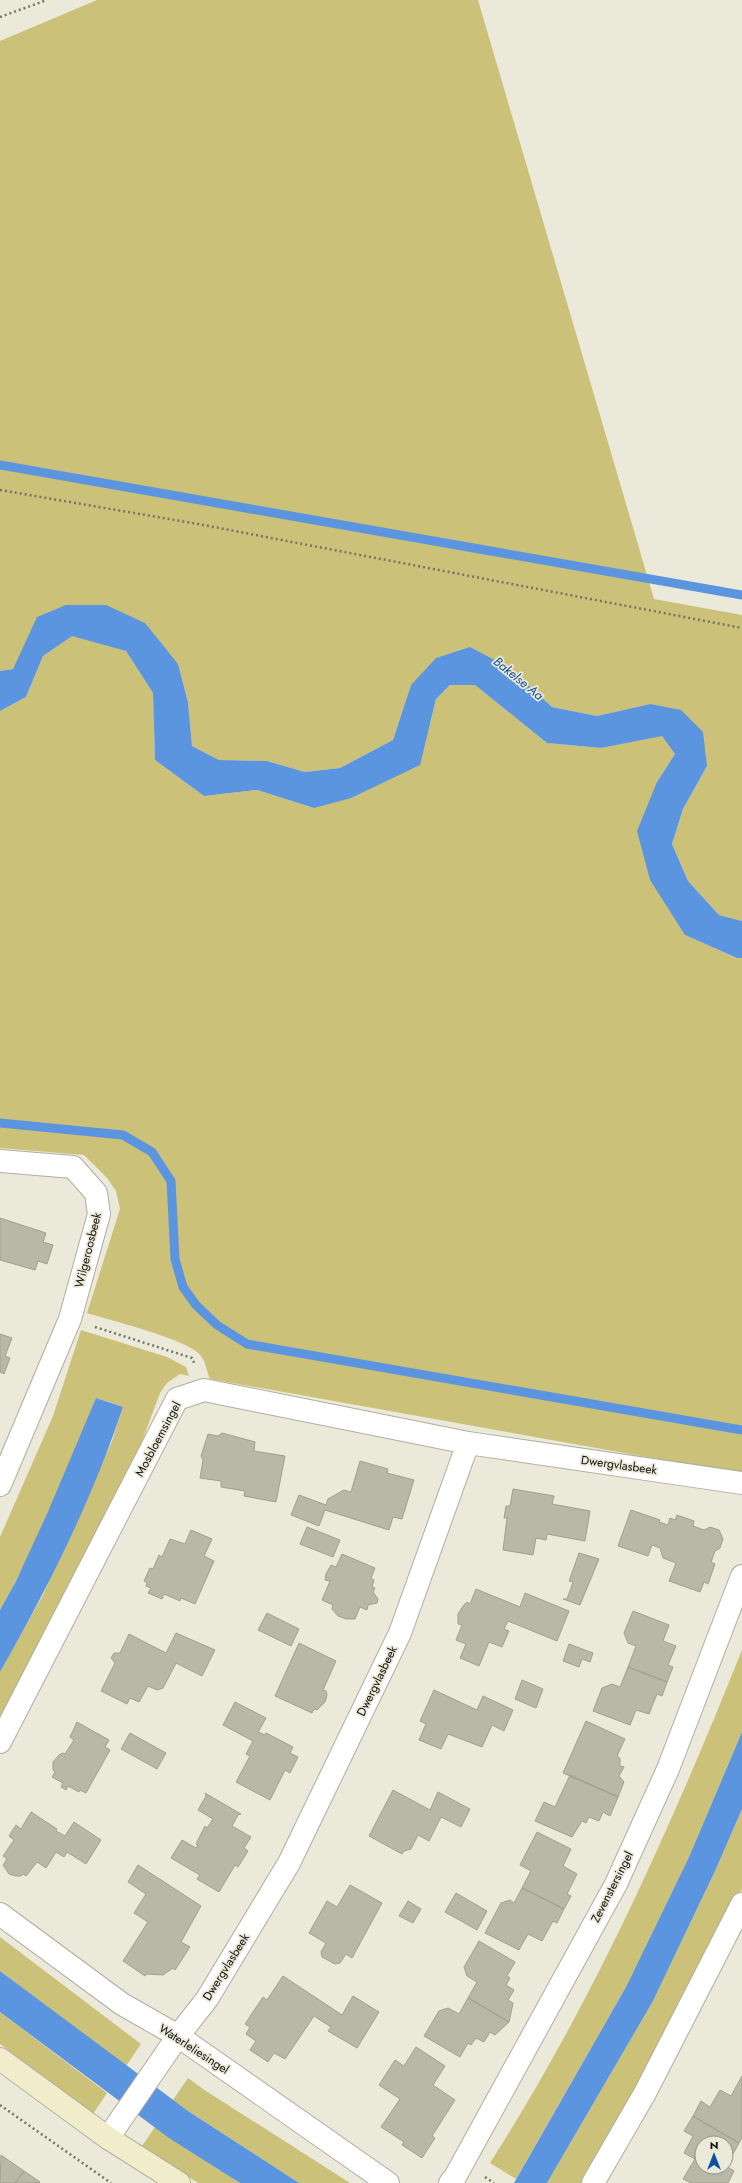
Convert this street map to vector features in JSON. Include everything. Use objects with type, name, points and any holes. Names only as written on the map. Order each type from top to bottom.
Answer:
[{"type":"street","name":"Wilgeroosbeek","points":[[0,1161],[73,1167],[96,1193],[99,1214],[70,1319]]},
{"type":"street","points":[[0,1485],[70,1319]]},
{"type":"street","name":"Mosbloemsingel","points":[[0,1742],[177,1399],[204,1390],[468,1443]]},
{"type":"street","name":"Dwergvlasbeek","points":[[108,2138],[178,2036],[207,1999],[289,1863],[400,1633],[468,1443],[742,1483]]},
{"type":"street","name":"Zevenstersingel","points":[[450,2183],[455,2177],[616,1884],[668,1769],[742,1576]]},
{"type":"street","points":[[593,2183],[645,2093],[742,1904]]},
{"type":"street","name":"Waterleliesingel","points":[[0,1914],[122,2004],[178,2036],[388,2183]]},
{"type":"street","points":[[0,2059],[108,2138],[179,2183]]},
{"type":"path","points":[[0,17],[47,0]]},
{"type":"path","points":[[0,490],[214,527],[742,628]]},
{"type":"path","points":[[70,1319],[192,1358],[204,1390]]},
{"type":"path","points":[[0,2106],[111,2183]]},
{"type":"shaded area","points":[[97,0],[478,0],[654,599],[742,615],[742,921],[719,915],[688,881],[672,844],[683,809],[707,766],[650,704],[597,716],[552,707],[508,667],[411,685],[393,740],[340,768],[305,772],[267,761],[219,760],[192,746],[188,702],[178,664],[38,617],[13,669],[0,671],[0,41]]},
{"type":"shaded area","points":[[72,635],[126,651],[153,693],[155,760],[204,796],[257,790],[314,808],[430,724],[436,699],[450,685],[475,685],[547,743],[601,748],[662,735],[675,754],[657,782],[685,935],[737,958],[742,958],[742,1474],[210,1379],[203,1359],[194,1350],[166,1337],[87,1313],[120,1209],[116,1191],[107,1178],[84,1155],[0,1148],[0,711],[26,697],[43,656]]},
{"type":"shaded area","points":[[81,1330],[167,1357],[186,1367],[189,1376],[180,1374],[167,1383],[160,1393],[138,1452],[0,1732],[0,1672],[43,1595],[112,1441],[123,1407],[96,1398],[52,1506],[14,1585],[0,1610],[0,1537],[53,1416]]},
{"type":"shaded area","points":[[742,1650],[742,1732],[689,1857],[626,1987],[516,2179],[490,2163],[563,2040],[628,1912],[687,1782]]},
{"type":"shaded area","points":[[742,1809],[742,1889],[682,2016],[586,2183],[547,2183],[653,2001],[716,1869]]},
{"type":"shaded area","points":[[0,1937],[141,2044],[126,2066],[0,1971]]},
{"type":"shaded area","points":[[0,2012],[107,2093],[93,2114],[0,2044]]},
{"type":"shaded area","points":[[188,2078],[350,2183],[299,2183],[173,2100]]},
{"type":"shaded area","points":[[155,2127],[240,2183],[198,2183],[142,2146]]},
{"type":"water","name":"Bakelse Aa","points":[[66,605],[106,605],[145,623],[178,664],[188,702],[192,746],[219,760],[267,761],[305,772],[340,768],[393,740],[411,685],[436,658],[470,647],[508,667],[552,707],[597,716],[650,704],[681,710],[703,732],[707,766],[683,809],[672,844],[688,881],[719,915],[742,921],[742,958],[737,958],[685,935],[650,880],[637,831],[657,782],[675,754],[662,736],[601,748],[547,743],[475,685],[450,685],[436,699],[420,765],[351,798],[314,808],[257,790],[204,796],[155,760],[153,693],[126,651],[72,636],[43,656],[26,697],[0,711],[0,671],[13,669],[37,617]]},
{"type":"water","points":[[96,1398],[123,1407],[111,1442],[68,1543],[52,1576],[0,1672],[0,1610],[16,1581],[47,1514]]},
{"type":"water","points":[[742,1732],[742,1809],[716,1869],[653,2001],[547,2183],[514,2183],[626,1987],[689,1857]]},
{"type":"water","points":[[0,1971],[188,2111],[299,2183],[240,2183],[169,2138],[0,2012]]},
{"type":"building","points":[[0,1218],[46,1233],[43,1242],[53,1245],[47,1264],[38,1261],[35,1270],[0,1260]]},
{"type":"building","points":[[0,1334],[12,1338],[5,1356],[10,1358],[4,1374],[0,1372]]},
{"type":"building","points":[[222,1433],[255,1442],[254,1451],[285,1456],[276,1502],[244,1496],[245,1491],[221,1487],[221,1481],[200,1478],[203,1460],[201,1456],[208,1434],[218,1436]]},
{"type":"building","points":[[360,1461],[388,1469],[387,1473],[414,1480],[402,1519],[393,1517],[389,1530],[325,1510],[319,1526],[291,1515],[299,1495],[326,1505],[328,1499],[344,1490],[351,1492]]},
{"type":"building","points":[[513,1489],[554,1496],[552,1504],[590,1511],[585,1541],[547,1534],[546,1540],[536,1538],[533,1555],[503,1550],[507,1518],[504,1518],[506,1506],[510,1506]]},
{"type":"building","points":[[631,1510],[660,1520],[659,1522],[668,1525],[670,1518],[675,1520],[677,1515],[694,1521],[693,1526],[704,1530],[710,1527],[719,1530],[723,1539],[720,1548],[715,1551],[711,1562],[715,1564],[708,1584],[704,1582],[700,1592],[669,1581],[676,1563],[663,1558],[660,1548],[652,1545],[648,1556],[618,1546]]},
{"type":"building","points":[[307,1527],[340,1540],[333,1557],[300,1544]]},
{"type":"building","points":[[191,1530],[212,1539],[204,1556],[214,1561],[195,1604],[181,1598],[180,1601],[164,1594],[162,1599],[148,1593],[151,1588],[146,1586],[147,1583],[144,1581],[150,1568],[153,1569],[159,1555],[162,1557],[170,1539],[185,1544]]},
{"type":"building","points":[[579,1553],[599,1559],[580,1605],[563,1599],[567,1599],[573,1582],[569,1581]]},
{"type":"building","points":[[342,1554],[375,1568],[371,1578],[374,1580],[372,1587],[375,1588],[373,1592],[378,1599],[377,1603],[368,1605],[367,1610],[360,1607],[355,1619],[346,1619],[338,1616],[332,1609],[333,1605],[322,1600],[330,1581],[325,1580],[326,1574],[331,1565],[336,1567]]},
{"type":"building","points":[[476,1589],[520,1607],[525,1593],[569,1611],[557,1641],[508,1621],[504,1629],[509,1631],[502,1647],[489,1642],[479,1666],[460,1658],[466,1644],[456,1640],[462,1625],[458,1624],[458,1614],[467,1602],[470,1604]]},
{"type":"building","points":[[633,1611],[669,1625],[663,1641],[676,1646],[668,1665],[673,1667],[667,1682],[628,1667],[636,1646],[628,1643],[624,1633]]},
{"type":"building","points":[[267,1613],[299,1629],[291,1646],[258,1630]]},
{"type":"building","points":[[176,1633],[215,1650],[202,1676],[176,1663],[163,1688],[157,1690],[148,1686],[139,1702],[130,1698],[127,1704],[101,1691],[115,1663],[111,1658],[114,1653],[120,1653],[129,1634],[166,1653]]},
{"type":"building","points":[[299,1643],[336,1661],[323,1690],[326,1691],[327,1695],[325,1702],[317,1710],[314,1709],[312,1713],[275,1696]]},
{"type":"building","points":[[569,1644],[593,1653],[590,1662],[582,1659],[579,1667],[563,1661]]},
{"type":"building","points":[[628,1667],[667,1682],[662,1696],[657,1694],[649,1714],[636,1710],[630,1725],[593,1711],[602,1688],[612,1684],[620,1687]]},
{"type":"building","points":[[522,1680],[543,1689],[536,1708],[515,1699]]},
{"type":"building","points":[[434,1690],[477,1710],[483,1696],[513,1710],[504,1731],[492,1725],[482,1747],[448,1734],[441,1749],[419,1740],[426,1724],[420,1721]]},
{"type":"building","points":[[235,1702],[266,1718],[258,1732],[265,1735],[266,1733],[293,1747],[290,1753],[298,1757],[290,1773],[285,1770],[270,1800],[236,1782],[250,1756],[246,1754],[253,1741],[223,1725]]},
{"type":"building","points":[[586,1721],[625,1739],[617,1756],[620,1758],[620,1766],[624,1767],[619,1776],[624,1782],[618,1797],[563,1773]]},
{"type":"building","points":[[77,1722],[109,1740],[105,1747],[110,1750],[86,1793],[80,1790],[79,1792],[68,1786],[66,1790],[61,1787],[63,1783],[52,1777],[55,1772],[53,1770],[53,1762],[59,1755],[63,1753],[65,1754],[74,1740],[70,1737]]},
{"type":"building","points":[[130,1733],[166,1753],[157,1769],[121,1749]]},
{"type":"building","points":[[570,1775],[618,1797],[610,1816],[603,1812],[599,1821],[589,1817],[586,1823],[582,1821],[572,1837],[535,1821],[544,1802],[555,1807]]},
{"type":"building","points":[[393,1790],[430,1810],[438,1792],[470,1809],[461,1827],[441,1817],[429,1841],[418,1835],[411,1849],[404,1851],[402,1854],[369,1836]]},
{"type":"building","points":[[205,1793],[241,1814],[238,1815],[232,1826],[251,1837],[244,1848],[248,1851],[238,1867],[235,1865],[219,1892],[197,1879],[200,1875],[171,1858],[182,1840],[196,1848],[198,1845],[196,1844],[205,1826],[207,1828],[213,1819],[198,1810],[206,1796]]},
{"type":"building","points":[[31,1812],[65,1836],[74,1822],[101,1840],[86,1864],[67,1852],[64,1857],[56,1852],[46,1868],[37,1862],[26,1876],[23,1874],[21,1876],[16,1876],[9,1874],[3,1865],[7,1859],[3,1856],[14,1840],[9,1836],[16,1825],[21,1829]]},
{"type":"building","points":[[537,1832],[571,1849],[563,1866],[577,1874],[567,1894],[571,1896],[564,1909],[522,1888],[531,1871],[520,1865]]},
{"type":"building","points":[[138,1865],[201,1906],[181,1942],[190,1947],[175,1970],[173,1968],[163,1975],[147,1974],[145,1976],[123,1961],[148,1922],[134,1913],[146,1894],[128,1882]]},
{"type":"building","points":[[350,1885],[382,1903],[352,1958],[346,1954],[340,1963],[335,1964],[322,1957],[321,1952],[326,1943],[309,1933],[327,1901],[337,1907]]},
{"type":"building","points":[[522,1888],[564,1909],[557,1923],[553,1921],[542,1941],[528,1934],[519,1950],[485,1933],[501,1903],[510,1900],[514,1903]]},
{"type":"building","points":[[456,1893],[487,1911],[477,1930],[445,1912]]},
{"type":"building","points":[[408,1901],[421,1909],[413,1923],[399,1916]]},
{"type":"building","points":[[479,1941],[515,1962],[507,1976],[510,1978],[506,1985],[514,1990],[508,2000],[513,2003],[509,2022],[468,1998],[477,1982],[467,1976],[464,1967]]},
{"type":"building","points":[[283,1976],[342,2015],[353,1996],[379,2012],[357,2048],[328,2031],[331,2027],[314,2016],[285,2059],[274,2053],[268,2062],[250,2050],[256,2041],[246,2034],[250,2027],[245,2024],[263,1997],[267,2000]]},
{"type":"building","points":[[468,1998],[509,2022],[495,2035],[490,2032],[484,2042],[476,2038],[471,2045],[468,2043],[460,2057],[424,2036],[439,2011],[448,2008],[459,2014]]},
{"type":"building","points":[[416,2047],[445,2066],[433,2085],[455,2100],[432,2136],[435,2138],[422,2158],[402,2145],[404,2142],[381,2127],[400,2099],[379,2085],[395,2060],[404,2066]]},
{"type":"building","points":[[742,2076],[742,2138],[739,2143],[734,2140],[734,2135],[725,2135],[693,2116],[701,2101],[710,2107],[720,2090],[731,2096]]},
{"type":"building","points":[[693,2116],[725,2135],[694,2135],[694,2158],[684,2153],[693,2136],[684,2131]]},
{"type":"building","points":[[734,2140],[739,2143],[734,2152]]},
{"type":"building","points":[[1,2155],[24,2171],[15,2183],[0,2183]]},
{"type":"building","points":[[694,2161],[694,2175],[732,2175],[728,2183],[691,2183],[683,2179]]},
{"type":"building","points":[[24,2171],[40,2182],[15,2183]]},
{"type":"waterway","points":[[0,465],[742,595]]},
{"type":"waterway","points":[[0,1123],[123,1135],[152,1152],[171,1181],[175,1259],[183,1287],[196,1305],[217,1325],[247,1344],[742,1430]]}]
